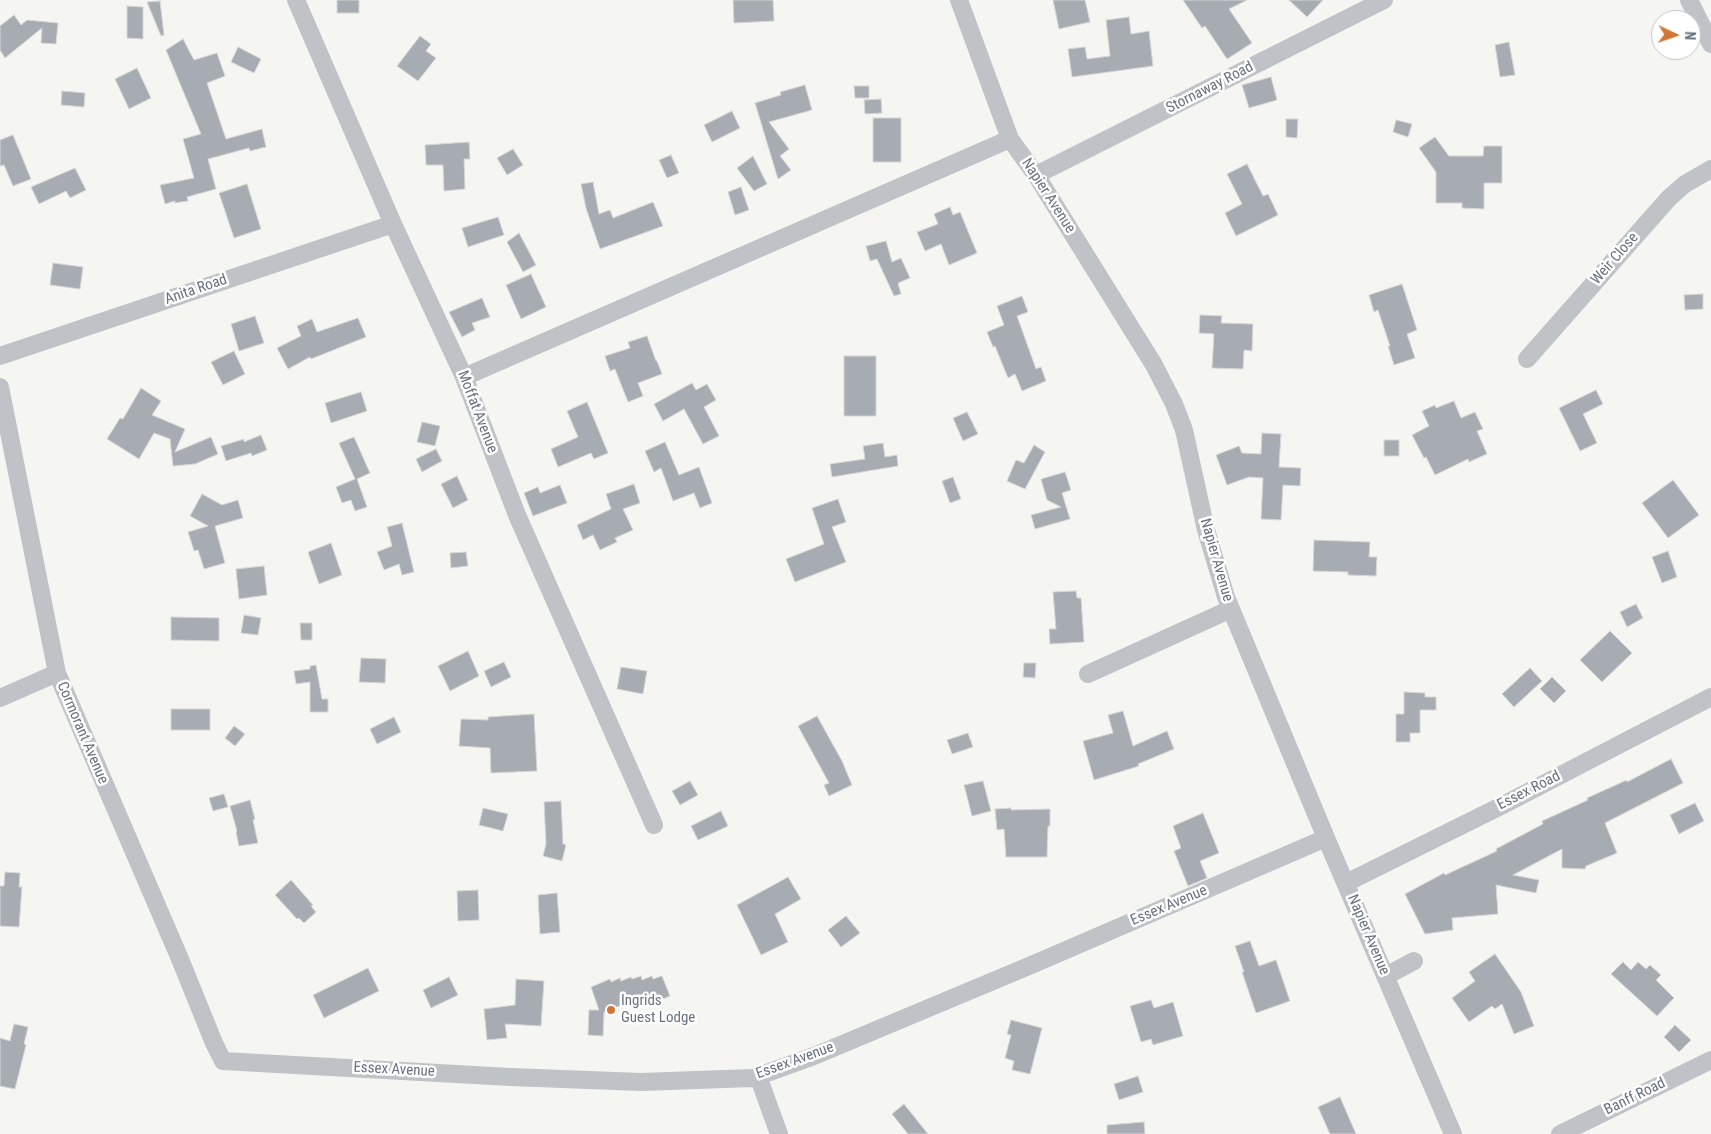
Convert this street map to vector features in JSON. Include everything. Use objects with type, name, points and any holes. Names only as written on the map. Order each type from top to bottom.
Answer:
[{"type":"street","name":"Moffat Avenue","points":[[296,0],[393,224],[464,377],[516,515],[654,825]]},
{"type":"street","name":"Napier Avenue","points":[[960,0],[1010,139],[1036,176],[1166,386],[1184,430],[1206,530],[1231,609],[1326,838],[1453,1134]]},
{"type":"street","name":"Stornaway Road","points":[[1036,176],[1384,0]]},
{"type":"street","points":[[1688,0],[1711,44]]},
{"type":"street","points":[[464,377],[1010,139]]},
{"type":"street","name":"Weir Close","points":[[1527,359],[1669,198],[1685,184],[1711,169]]},
{"type":"street","name":"Anita Road","points":[[0,356],[393,224]]},
{"type":"street","name":"Cormorant Avenue","points":[[0,387],[57,674],[223,1061]]},
{"type":"street","points":[[1088,674],[1231,609]]},
{"type":"street","points":[[0,698],[57,674]]},
{"type":"street","name":"Essex Road","points":[[1346,883],[1503,805],[1711,697]]},
{"type":"street","name":"Essex Avenue","points":[[223,1061],[510,1077],[632,1081],[753,1078],[814,1056],[1029,966],[1326,838]]},
{"type":"street","points":[[1386,976],[1414,961]]},
{"type":"street","name":"Banff Road","points":[[1560,1134],[1711,1060]]},
{"type":"street","points":[[758,1076],[779,1134]]},
{"type":"building","points":[[337,0],[359,0],[359,13],[337,13]]},
{"type":"building","points":[[733,0],[773,0],[774,21],[734,23]]},
{"type":"building","points":[[1053,0],[1085,0],[1090,22],[1059,29]]},
{"type":"building","points":[[1183,0],[1247,0],[1229,9],[1252,43],[1227,59],[1205,26],[1202,28]]},
{"type":"building","points":[[1289,0],[1323,0],[1307,17]]},
{"type":"building","points":[[160,1],[164,35],[161,36],[147,2]]},
{"type":"building","points":[[127,6],[143,7],[143,39],[127,38]]},
{"type":"building","points":[[14,15],[21,25],[27,20],[58,23],[56,44],[41,43],[42,28],[5,58],[0,50],[0,26]]},
{"type":"building","points":[[1129,17],[1131,34],[1149,31],[1153,66],[1072,77],[1068,49],[1085,47],[1087,59],[1110,56],[1106,20]]},
{"type":"building","points":[[420,36],[431,44],[426,51],[436,58],[418,81],[397,66]]},
{"type":"building","points":[[183,39],[194,60],[217,53],[225,76],[207,83],[226,139],[262,129],[266,147],[250,151],[249,148],[208,159],[216,189],[187,197],[188,201],[175,203],[175,201],[165,204],[160,185],[194,178],[183,139],[201,134],[166,50]]},
{"type":"building","points":[[1509,42],[1515,75],[1500,77],[1495,45]]},
{"type":"building","points":[[238,47],[261,59],[254,73],[231,62]]},
{"type":"building","points":[[137,68],[151,98],[129,109],[115,79]]},
{"type":"building","points":[[1271,77],[1277,100],[1249,108],[1242,85]]},
{"type":"building","points":[[805,85],[812,110],[769,122],[789,149],[780,156],[791,170],[778,179],[755,103],[781,95],[780,92]]},
{"type":"building","points":[[854,86],[869,86],[869,98],[855,98]]},
{"type":"building","points":[[62,91],[85,93],[84,107],[61,105]]},
{"type":"building","points":[[881,99],[882,113],[865,114],[864,100]]},
{"type":"building","points":[[732,111],[740,128],[712,142],[704,125]]},
{"type":"building","points":[[873,118],[901,118],[901,162],[873,162]]},
{"type":"building","points":[[1286,119],[1298,119],[1297,138],[1286,137]]},
{"type":"building","points":[[1396,120],[1412,124],[1408,137],[1393,132]]},
{"type":"building","points":[[13,135],[31,179],[13,186],[4,165],[0,166],[0,140]]},
{"type":"building","points":[[1435,137],[1449,156],[1483,156],[1484,146],[1502,146],[1502,183],[1484,183],[1484,209],[1462,208],[1462,203],[1436,203],[1436,172],[1419,148]]},
{"type":"building","points":[[469,142],[470,159],[464,159],[465,189],[444,191],[443,165],[426,165],[425,145]]},
{"type":"building","points":[[513,149],[523,165],[507,175],[497,158]]},
{"type":"building","points":[[671,155],[679,173],[667,178],[659,160]]},
{"type":"building","points":[[753,156],[767,184],[754,191],[737,168]]},
{"type":"building","points":[[1247,164],[1263,196],[1268,194],[1278,215],[1236,236],[1225,213],[1242,204],[1227,174]]},
{"type":"building","points":[[75,168],[86,190],[70,198],[66,191],[39,204],[31,187]]},
{"type":"building","points":[[593,182],[599,214],[610,210],[613,218],[653,202],[663,226],[600,249],[586,208],[581,184]]},
{"type":"building","points":[[247,184],[261,229],[234,238],[219,193]]},
{"type":"building","points":[[741,187],[749,210],[735,215],[728,192]]},
{"type":"building","points":[[950,207],[953,215],[960,212],[977,253],[949,265],[941,244],[925,251],[917,232],[938,224],[934,214]]},
{"type":"building","points":[[498,217],[504,235],[468,247],[462,228]]},
{"type":"building","points":[[519,233],[536,265],[523,272],[507,242]]},
{"type":"building","points":[[886,241],[892,262],[901,258],[910,278],[898,283],[901,294],[894,296],[877,259],[870,261],[866,246]]},
{"type":"building","points":[[53,263],[83,267],[80,289],[50,285]]},
{"type":"building","points":[[531,274],[546,307],[521,319],[506,285]]},
{"type":"building","points":[[1402,284],[1417,330],[1407,334],[1415,358],[1394,365],[1378,310],[1374,312],[1369,295]]},
{"type":"building","points":[[1703,294],[1703,309],[1685,310],[1684,295]]},
{"type":"building","points":[[1022,296],[1028,312],[1017,316],[1036,369],[1041,367],[1046,381],[1022,391],[1015,374],[1008,378],[987,332],[1004,325],[997,306]]},
{"type":"building","points":[[482,298],[490,317],[472,323],[475,330],[462,337],[449,312]]},
{"type":"building","points":[[1200,315],[1222,316],[1221,323],[1253,324],[1252,351],[1244,350],[1243,369],[1212,368],[1214,334],[1199,333]]},
{"type":"building","points":[[255,316],[264,343],[239,351],[231,324]]},
{"type":"building","points":[[358,318],[366,337],[311,359],[310,357],[288,369],[277,348],[301,336],[297,326],[312,319],[317,332]]},
{"type":"building","points":[[647,336],[662,374],[638,383],[643,396],[628,402],[615,369],[610,371],[605,356],[630,348],[628,342]]},
{"type":"building","points":[[234,351],[245,374],[223,385],[211,362]]},
{"type":"building","points":[[844,356],[876,356],[876,416],[844,416]]},
{"type":"building","points":[[692,383],[696,390],[707,384],[716,400],[704,407],[719,436],[703,444],[684,409],[663,421],[654,404]]},
{"type":"building","points":[[141,388],[161,401],[152,415],[185,429],[175,452],[211,437],[218,454],[195,464],[173,466],[170,439],[154,433],[139,459],[107,439],[120,418],[123,419]]},
{"type":"building","points":[[1596,390],[1603,404],[1583,414],[1597,443],[1580,451],[1559,408]]},
{"type":"building","points":[[361,392],[367,411],[331,423],[325,403]]},
{"type":"building","points":[[1454,401],[1461,418],[1475,412],[1483,429],[1477,431],[1487,454],[1469,462],[1468,459],[1435,475],[1412,435],[1429,426],[1422,411],[1435,405],[1436,408]]},
{"type":"building","points":[[587,402],[608,453],[594,459],[591,453],[558,467],[551,449],[578,437],[567,411]]},
{"type":"building","points":[[967,412],[978,434],[963,441],[953,418]]},
{"type":"building","points":[[422,422],[440,426],[435,446],[417,442]]},
{"type":"building","points":[[1262,433],[1281,434],[1279,467],[1301,468],[1300,486],[1283,485],[1281,520],[1261,519],[1263,478],[1249,477],[1227,485],[1216,455],[1239,446],[1242,453],[1261,454]]},
{"type":"building","points":[[261,435],[267,450],[252,456],[251,453],[226,461],[221,446],[244,439],[244,442]]},
{"type":"building","points":[[354,437],[370,473],[357,479],[367,507],[355,511],[351,500],[342,503],[336,487],[355,479],[339,443]]},
{"type":"building","points":[[1384,440],[1399,440],[1399,456],[1384,456]]},
{"type":"building","points":[[665,442],[679,475],[699,467],[712,503],[700,508],[694,493],[673,501],[661,468],[654,472],[645,451]]},
{"type":"building","points":[[883,443],[885,457],[897,455],[898,466],[832,477],[830,464],[865,459],[863,446]]},
{"type":"building","points":[[1034,445],[1045,452],[1025,489],[1007,481],[1016,460],[1024,463]]},
{"type":"building","points":[[436,449],[442,461],[422,472],[416,459]]},
{"type":"building","points":[[1065,472],[1071,490],[1062,493],[1070,519],[1035,529],[1031,515],[1061,507],[1047,500],[1041,479]]},
{"type":"building","points":[[457,476],[468,500],[453,508],[441,484]]},
{"type":"building","points":[[953,477],[961,499],[950,503],[942,481]]},
{"type":"building","points":[[1673,480],[1699,515],[1668,538],[1642,503]]},
{"type":"building","points":[[634,484],[640,503],[623,509],[633,530],[615,538],[617,542],[600,550],[593,535],[583,540],[577,525],[611,509],[606,494]]},
{"type":"building","points":[[560,485],[567,503],[533,516],[524,493],[538,487],[540,493]]},
{"type":"building","points":[[202,494],[222,505],[238,500],[243,518],[215,526],[225,563],[204,569],[198,550],[194,551],[188,532],[208,526],[190,516]]},
{"type":"building","points":[[838,499],[846,522],[832,527],[846,562],[795,582],[786,559],[824,544],[812,508]]},
{"type":"building","points":[[402,523],[414,572],[402,575],[399,564],[384,570],[377,552],[392,546],[387,527]]},
{"type":"building","points":[[1314,540],[1370,542],[1369,557],[1377,557],[1376,576],[1348,575],[1348,572],[1313,571]]},
{"type":"building","points":[[331,543],[342,575],[319,584],[308,552]]},
{"type":"building","points":[[1668,551],[1677,577],[1662,583],[1652,557]]},
{"type":"building","points":[[466,552],[468,566],[451,568],[450,553]]},
{"type":"building","points":[[264,566],[267,595],[239,599],[236,569]]},
{"type":"building","points":[[1076,591],[1077,598],[1081,598],[1084,642],[1050,644],[1049,629],[1056,629],[1053,592]]},
{"type":"building","points":[[1636,604],[1643,618],[1627,627],[1620,612]]},
{"type":"building","points":[[244,615],[261,618],[258,635],[241,633]]},
{"type":"building","points":[[171,617],[219,618],[219,641],[171,640]]},
{"type":"building","points":[[300,623],[312,623],[312,640],[301,640]]},
{"type":"building","points":[[1610,631],[1632,653],[1602,682],[1580,660]]},
{"type":"building","points":[[468,651],[479,676],[450,691],[438,666]]},
{"type":"building","points":[[361,658],[386,659],[385,683],[359,682]]},
{"type":"building","points":[[504,662],[511,677],[491,687],[484,671]]},
{"type":"building","points":[[1024,663],[1036,663],[1035,678],[1023,677]]},
{"type":"building","points":[[316,665],[322,699],[328,699],[328,712],[310,712],[310,682],[296,684],[294,671],[310,669],[310,666]]},
{"type":"building","points":[[621,667],[647,671],[643,694],[617,689]]},
{"type":"building","points":[[1530,668],[1542,681],[1514,707],[1502,694]]},
{"type":"building","points":[[1552,677],[1566,691],[1554,703],[1540,689]]},
{"type":"building","points":[[1404,692],[1425,693],[1425,697],[1436,697],[1436,710],[1420,710],[1420,733],[1410,733],[1410,742],[1396,742],[1396,714],[1404,714]]},
{"type":"building","points":[[171,709],[210,709],[210,730],[171,730]]},
{"type":"building","points":[[1123,711],[1133,746],[1167,731],[1174,749],[1138,764],[1139,766],[1094,780],[1083,741],[1113,733],[1108,715]]},
{"type":"building","points":[[534,714],[537,771],[491,773],[490,748],[459,746],[461,719],[488,720],[488,717]]},
{"type":"building","points":[[817,716],[842,761],[852,785],[829,796],[824,785],[829,783],[798,726]]},
{"type":"building","points":[[394,717],[401,732],[377,744],[370,729]]},
{"type":"building","points":[[234,726],[245,734],[235,746],[225,738]]},
{"type":"building","points":[[968,733],[973,747],[952,754],[947,740]]},
{"type":"building","points":[[1671,759],[1683,783],[1605,823],[1617,853],[1586,866],[1585,869],[1562,868],[1562,849],[1513,875],[1539,880],[1536,893],[1496,885],[1498,914],[1452,918],[1453,930],[1425,934],[1405,894],[1444,873],[1445,875],[1497,851],[1496,849],[1543,824],[1542,821],[1588,800],[1587,798],[1627,780],[1627,782]]},
{"type":"building","points":[[690,781],[698,795],[680,805],[672,791]]},
{"type":"building","points":[[983,781],[991,811],[972,816],[964,785]]},
{"type":"building","points":[[224,794],[228,807],[213,811],[209,798]]},
{"type":"building","points":[[250,800],[258,843],[239,846],[230,806]]},
{"type":"building","points":[[561,801],[563,844],[566,845],[562,861],[543,856],[546,844],[544,802]]},
{"type":"building","points":[[1695,803],[1704,821],[1679,834],[1670,815]]},
{"type":"building","points":[[483,808],[508,814],[503,831],[479,825]]},
{"type":"building","points":[[1011,808],[1011,810],[1050,809],[1047,857],[1006,857],[1004,829],[997,830],[995,809]]},
{"type":"building","points":[[721,811],[728,826],[698,840],[691,826]]},
{"type":"building","points":[[1203,813],[1219,853],[1200,861],[1207,878],[1188,886],[1174,851],[1181,848],[1173,826]]},
{"type":"building","points":[[5,872],[20,873],[19,887],[22,887],[19,927],[0,926],[0,886],[4,886]]},
{"type":"building","points":[[788,877],[801,899],[775,914],[788,942],[761,955],[737,905]]},
{"type":"building","points":[[291,880],[313,905],[311,906],[316,912],[304,923],[299,918],[297,919],[275,895]]},
{"type":"building","points":[[478,890],[479,920],[458,921],[457,891]]},
{"type":"building","points":[[557,893],[560,932],[540,934],[538,895]]},
{"type":"building","points":[[846,916],[860,933],[841,947],[828,930]]},
{"type":"building","points":[[1250,941],[1259,966],[1276,960],[1290,1001],[1256,1013],[1235,946]]},
{"type":"building","points":[[1495,954],[1521,992],[1534,1026],[1514,1034],[1502,1004],[1495,1009],[1492,1006],[1469,1022],[1452,998],[1475,981],[1469,972]]},
{"type":"building","points":[[1623,962],[1631,970],[1638,962],[1646,969],[1650,965],[1661,975],[1656,980],[1674,998],[1657,1016],[1611,974]]},
{"type":"building","points":[[368,968],[379,991],[324,1018],[313,995]]},
{"type":"building","points":[[641,976],[642,980],[652,976],[653,979],[662,976],[670,996],[651,1004],[649,1000],[640,1004],[639,1001],[630,1005],[629,1002],[604,1012],[603,1036],[588,1035],[589,1010],[599,1010],[591,987],[610,979],[611,982],[620,978],[621,981]]},
{"type":"building","points":[[449,977],[458,995],[431,1008],[423,990]]},
{"type":"building","points":[[516,979],[544,981],[541,1026],[505,1024],[507,1038],[487,1040],[484,1009],[515,1005]]},
{"type":"building","points":[[1151,1000],[1154,1008],[1173,1002],[1183,1036],[1153,1045],[1151,1039],[1141,1042],[1130,1006]]},
{"type":"building","points":[[1011,1020],[1042,1028],[1030,1074],[1012,1070],[1014,1061],[1005,1058],[1011,1035],[1007,1034]]},
{"type":"building","points":[[14,1024],[28,1027],[24,1044],[26,1045],[15,1089],[0,1086],[0,1038],[10,1041]]},
{"type":"building","points":[[1675,1025],[1691,1040],[1679,1052],[1664,1037]]},
{"type":"building","points":[[1138,1076],[1143,1092],[1119,1100],[1114,1084]]},
{"type":"building","points":[[1340,1097],[1356,1134],[1330,1134],[1318,1107]]},
{"type":"building","points":[[904,1104],[928,1134],[908,1134],[892,1114]]},
{"type":"building","points":[[1144,1122],[1145,1134],[1107,1134],[1107,1125]]},
{"type":"place","name":"Ingrids Guest Lodge","points":[[611,1010]]}]
